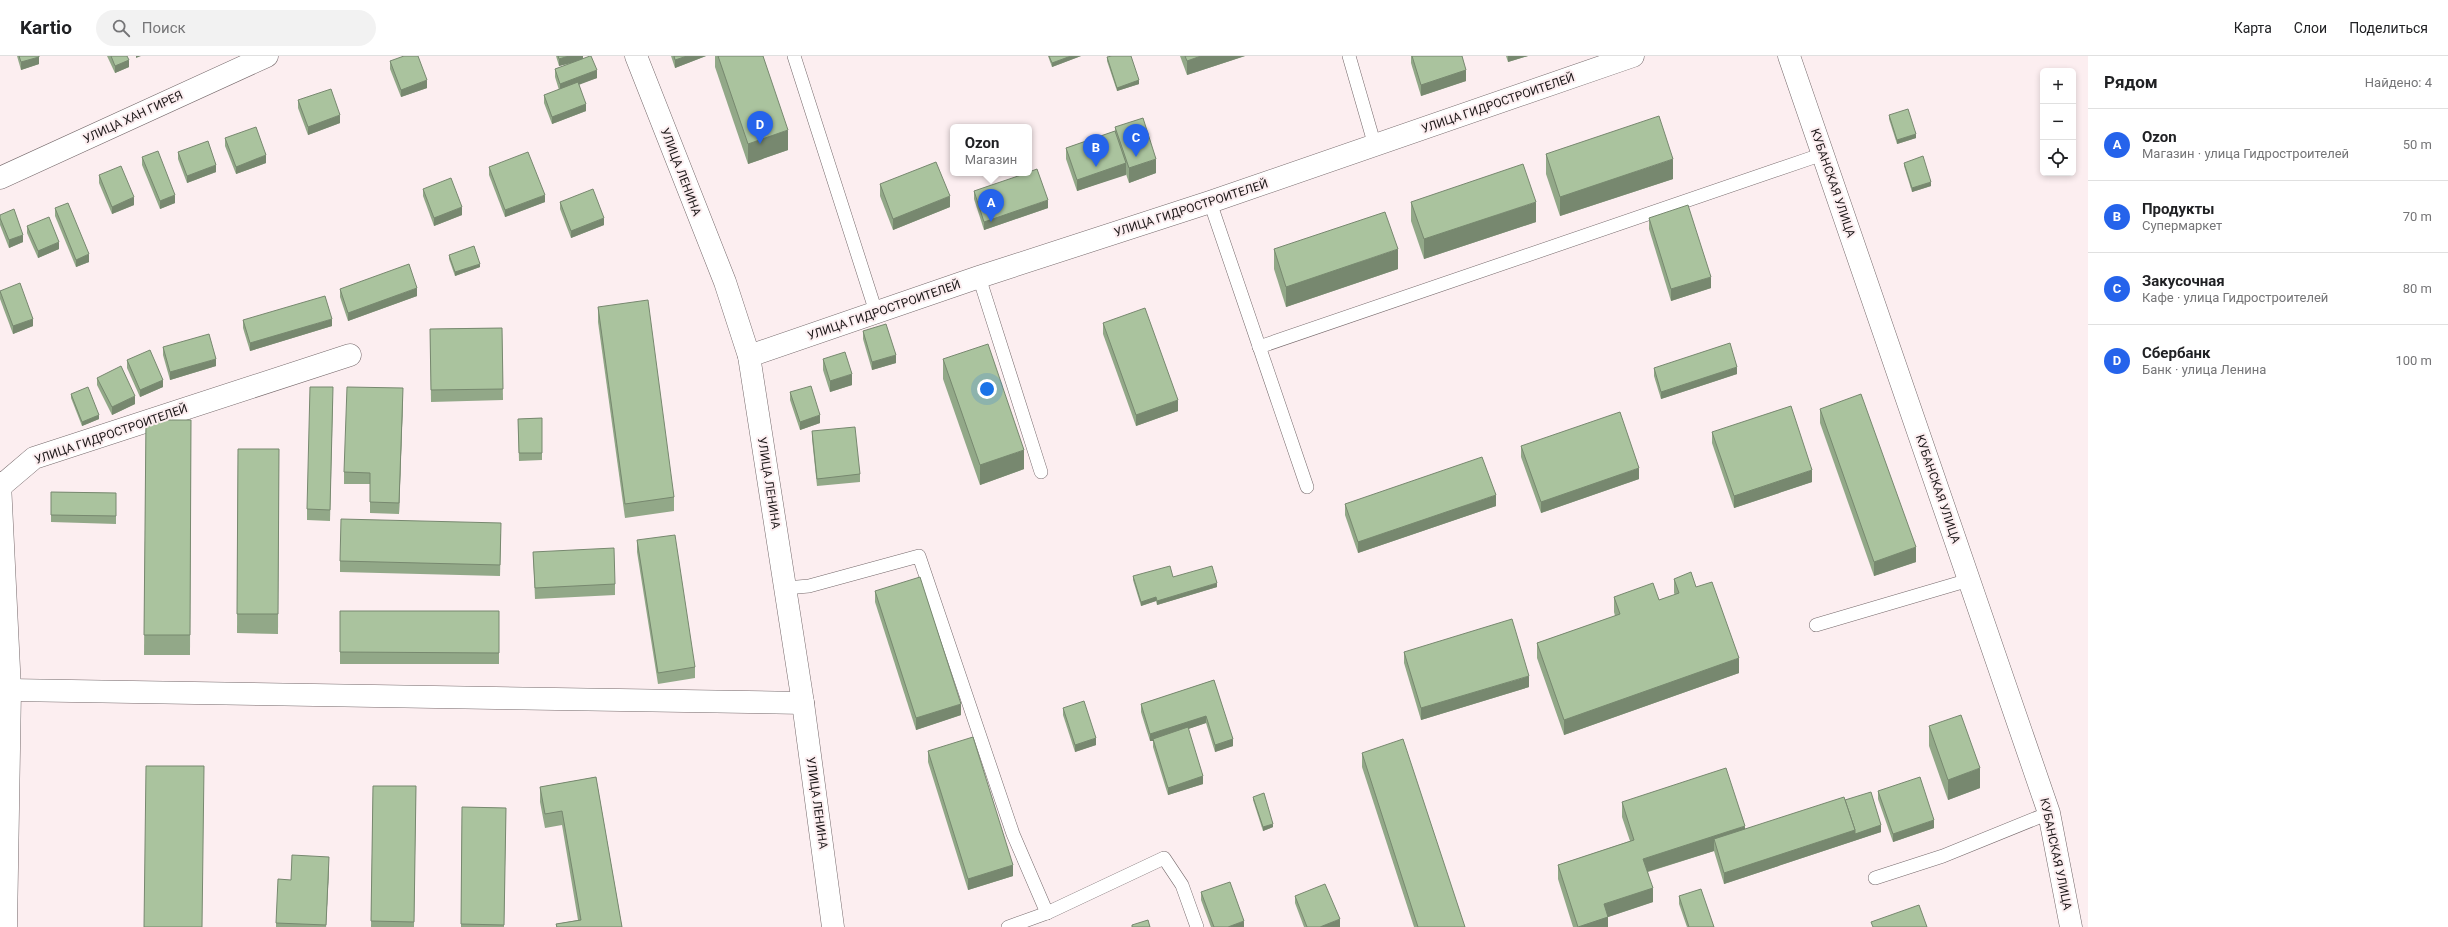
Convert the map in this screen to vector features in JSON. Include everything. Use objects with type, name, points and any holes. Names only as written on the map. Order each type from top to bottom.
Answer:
[{"type":"street","name":"УЛИЦА ХАН ГИРЕЯ","points":[[0,178],[267,56]]},
{"type":"street","name":"УЛИЦА ЛЕНИНА","points":[[636,56],[725,282],[749,356],[803,703],[833,927]]},
{"type":"street","name":"УЛИЦА ГИДРОСТРОИТЕЛЕЙ","points":[[749,356],[978,277],[1210,202],[1633,56]]},
{"type":"street","name":"КУБАНСКАЯ УЛИЦА","points":[[1789,56],[1824,154],[2049,812],[2072,927]]},
{"type":"street","name":"УЛИЦА ГИДРОСТРОИТЕЛЕЙ","points":[[6,927],[4,810],[10,690],[0,485],[34,458],[350,355]]},
{"type":"street","points":[[10,690],[803,703]]},
{"type":"lane","points":[[794,56],[876,312]]},
{"type":"lane","points":[[1349,56],[1375,146]]},
{"type":"lane","points":[[1259,347],[1824,154]]},
{"type":"lane","points":[[1210,202],[1307,487]]},
{"type":"lane","points":[[978,277],[1041,472]]},
{"type":"lane","points":[[786,588],[809,586],[919,556],[1012,834],[1048,913]]},
{"type":"lane","points":[[1816,625],[1969,580]]},
{"type":"lane","points":[[1874,878],[1943,856],[2049,812]]},
{"type":"lane","points":[[1008,927],[1030,924],[1048,913],[1164,858],[1182,886],[1197,927]]},
{"type":"building","points":[[19,56],[39,56],[39,57],[21,62]]},
{"type":"building","points":[[111,56],[127,56],[129,60],[115,66]]},
{"type":"building","points":[[404,56],[418,56],[427,80],[401,90],[390,61]]},
{"type":"building","points":[[558,56],[569,56],[559,59]]},
{"type":"building","points":[[590,56],[597,70],[560,84],[555,69]]},
{"type":"building","points":[[674,56],[687,56],[675,60]]},
{"type":"building","points":[[718,56],[763,56],[788,130],[748,144]]},
{"type":"building","points":[[1049,56],[1071,56],[1052,63]]},
{"type":"building","points":[[1131,56],[1139,80],[1117,88],[1107,57]]},
{"type":"building","points":[[1185,56],[1201,56],[1187,61]]},
{"type":"building","points":[[1412,56],[1462,56],[1466,70],[1421,85]]},
{"type":"building","points":[[578,82],[586,104],[552,117],[544,95]]},
{"type":"building","points":[[331,89],[340,115],[308,127],[298,100]]},
{"type":"building","points":[[1908,109],[1916,134],[1897,140],[1889,115]]},
{"type":"building","points":[[1659,116],[1673,159],[1560,197],[1546,154]]},
{"type":"building","points":[[1143,118],[1156,159],[1129,168],[1115,127]]},
{"type":"building","points":[[256,127],[266,155],[236,167],[225,138]]},
{"type":"building","points":[[1115,131],[1126,163],[1077,180],[1066,148]]},
{"type":"building","points":[[208,141],[216,165],[187,176],[178,152]]},
{"type":"building","points":[[158,151],[175,195],[160,201],[142,157]]},
{"type":"building","points":[[528,152],[545,195],[505,210],[489,167]]},
{"type":"building","points":[[1923,156],[1931,182],[1912,188],[1904,163]]},
{"type":"building","points":[[936,162],[950,196],[893,219],[880,184]]},
{"type":"building","points":[[1523,164],[1536,202],[1424,239],[1411,202]]},
{"type":"building","points":[[121,166],[134,197],[112,207],[99,175]]},
{"type":"building","points":[[1037,169],[1048,200],[984,222],[974,191],[1018,176],[1032,176],[1032,171]]},
{"type":"building","points":[[451,178],[462,207],[434,218],[423,189]]},
{"type":"building","points":[[593,189],[604,218],[571,231],[560,202]]},
{"type":"building","points":[[68,203],[89,254],[76,260],[55,208]]},
{"type":"building","points":[[1688,205],[1711,277],[1671,289],[1649,218]]},
{"type":"building","points":[[14,209],[23,235],[9,240],[0,215]]},
{"type":"building","points":[[1385,212],[1398,249],[1286,287],[1274,249]]},
{"type":"building","points":[[49,217],[59,242],[38,251],[27,226]]},
{"type":"building","points":[[474,246],[480,264],[455,272],[449,255]]},
{"type":"building","points":[[409,264],[417,288],[348,313],[340,289]]},
{"type":"building","points":[[20,283],[33,319],[13,326],[0,291]]},
{"type":"building","points":[[325,296],[332,319],[250,343],[243,320]]},
{"type":"building","points":[[648,300],[674,497],[625,504],[598,307]]},
{"type":"building","points":[[1145,308],[1178,400],[1136,415],[1103,323]]},
{"type":"building","points":[[886,324],[896,355],[872,362],[863,331]]},
{"type":"building","points":[[502,328],[503,389],[431,390],[430,329]]},
{"type":"building","points":[[209,334],[216,359],[170,372],[163,347]]},
{"type":"building","points":[[1730,343],[1737,367],[1661,392],[1654,368]]},
{"type":"building","points":[[988,344],[1024,450],[980,465],[943,359]]},
{"type":"building","points":[[150,350],[163,380],[140,390],[127,360]]},
{"type":"building","points":[[845,352],[852,374],[830,381],[823,359]]},
{"type":"building","points":[[121,366],[135,396],[112,407],[97,378]]},
{"type":"building","points":[[811,386],[820,415],[800,422],[790,392]]},
{"type":"building","points":[[88,387],[99,415],[82,422],[71,394]]},
{"type":"building","points":[[310,387],[333,387],[330,510],[307,509]]},
{"type":"building","points":[[347,387],[403,388],[399,503],[370,502],[370,473],[344,472]]},
{"type":"building","points":[[1861,394],[1916,547],[1874,562],[1820,409]]},
{"type":"building","points":[[1791,406],[1812,470],[1734,496],[1712,432]]},
{"type":"building","points":[[1620,412],[1639,468],[1541,502],[1521,446]]},
{"type":"building","points":[[542,418],[542,453],[519,453],[518,419]]},
{"type":"building","points":[[146,420],[191,420],[190,635],[144,635]]},
{"type":"building","points":[[855,427],[860,474],[817,479],[812,431]]},
{"type":"building","points":[[238,449],[279,449],[278,614],[237,614]]},
{"type":"building","points":[[1482,457],[1496,495],[1358,542],[1345,504]]},
{"type":"building","points":[[51,492],[116,493],[116,516],[51,515]]},
{"type":"building","points":[[341,519],[501,523],[500,565],[340,561]]},
{"type":"building","points":[[675,535],[695,667],[658,673],[637,540]]},
{"type":"building","points":[[614,548],[615,584],[535,588],[533,552]]},
{"type":"building","points":[[1170,566],[1173,577],[1212,566],[1217,583],[1157,601],[1156,597],[1141,602],[1133,576]]},
{"type":"building","points":[[1691,572],[1696,587],[1712,582],[1739,658],[1564,720],[1537,643],[1620,614],[1614,597],[1653,583],[1659,600],[1679,593],[1674,579]]},
{"type":"building","points":[[920,577],[961,704],[916,718],[875,591]]},
{"type":"building","points":[[340,611],[499,611],[499,653],[340,652]]},
{"type":"building","points":[[1512,619],[1529,676],[1421,708],[1404,652]]},
{"type":"building","points":[[1214,680],[1233,739],[1215,745],[1206,716],[1150,734],[1141,704]]},
{"type":"building","points":[[1084,701],[1096,738],[1075,745],[1063,708]]},
{"type":"building","points":[[1961,715],[1980,768],[1948,780],[1929,726]]},
{"type":"building","points":[[1188,727],[1203,776],[1168,788],[1153,739]]},
{"type":"building","points":[[973,737],[1013,865],[968,879],[928,751]]},
{"type":"building","points":[[1403,739],[1465,927],[1418,927],[1362,753]]},
{"type":"building","points":[[146,766],[204,766],[202,927],[144,927]]},
{"type":"building","points":[[1726,768],[1745,826],[1643,859],[1653,888],[1604,904],[1608,917],[1578,927],[1558,865],[1634,840],[1622,802]]},
{"type":"building","points":[[596,777],[622,927],[557,927],[556,924],[581,920],[562,811],[545,814],[540,787]]},
{"type":"building","points":[[1920,777],[1934,820],[1893,834],[1878,791]]},
{"type":"building","points":[[373,786],[416,786],[414,922],[371,921]]},
{"type":"building","points":[[1871,792],[1881,825],[1855,834],[1845,800]]},
{"type":"building","points":[[1264,793],[1273,824],[1263,827],[1253,797]]},
{"type":"building","points":[[1844,797],[1855,830],[1724,873],[1714,839]]},
{"type":"building","points":[[462,807],[506,808],[504,925],[461,924]]},
{"type":"building","points":[[292,855],[329,857],[326,925],[276,923],[278,879],[291,880]]},
{"type":"building","points":[[1230,882],[1244,921],[1228,927],[1214,927],[1201,892]]},
{"type":"building","points":[[1325,884],[1340,919],[1320,927],[1307,927],[1295,896]]},
{"type":"building","points":[[1701,889],[1714,927],[1689,927],[1679,896]]},
{"type":"building","points":[[1919,905],[1927,927],[1873,927],[1871,922]]},
{"type":"building","points":[[1148,920],[1150,927],[1132,927],[1132,925]]},
{"type":"place","name":"Сбербанк","points":[[760,144]]},
{"type":"place","name":"Закусочная","points":[[1136,157]]},
{"type":"place","name":"Продукты","points":[[1096,167]]},
{"type":"place","name":"Ozon","points":[[991,222]]}]
